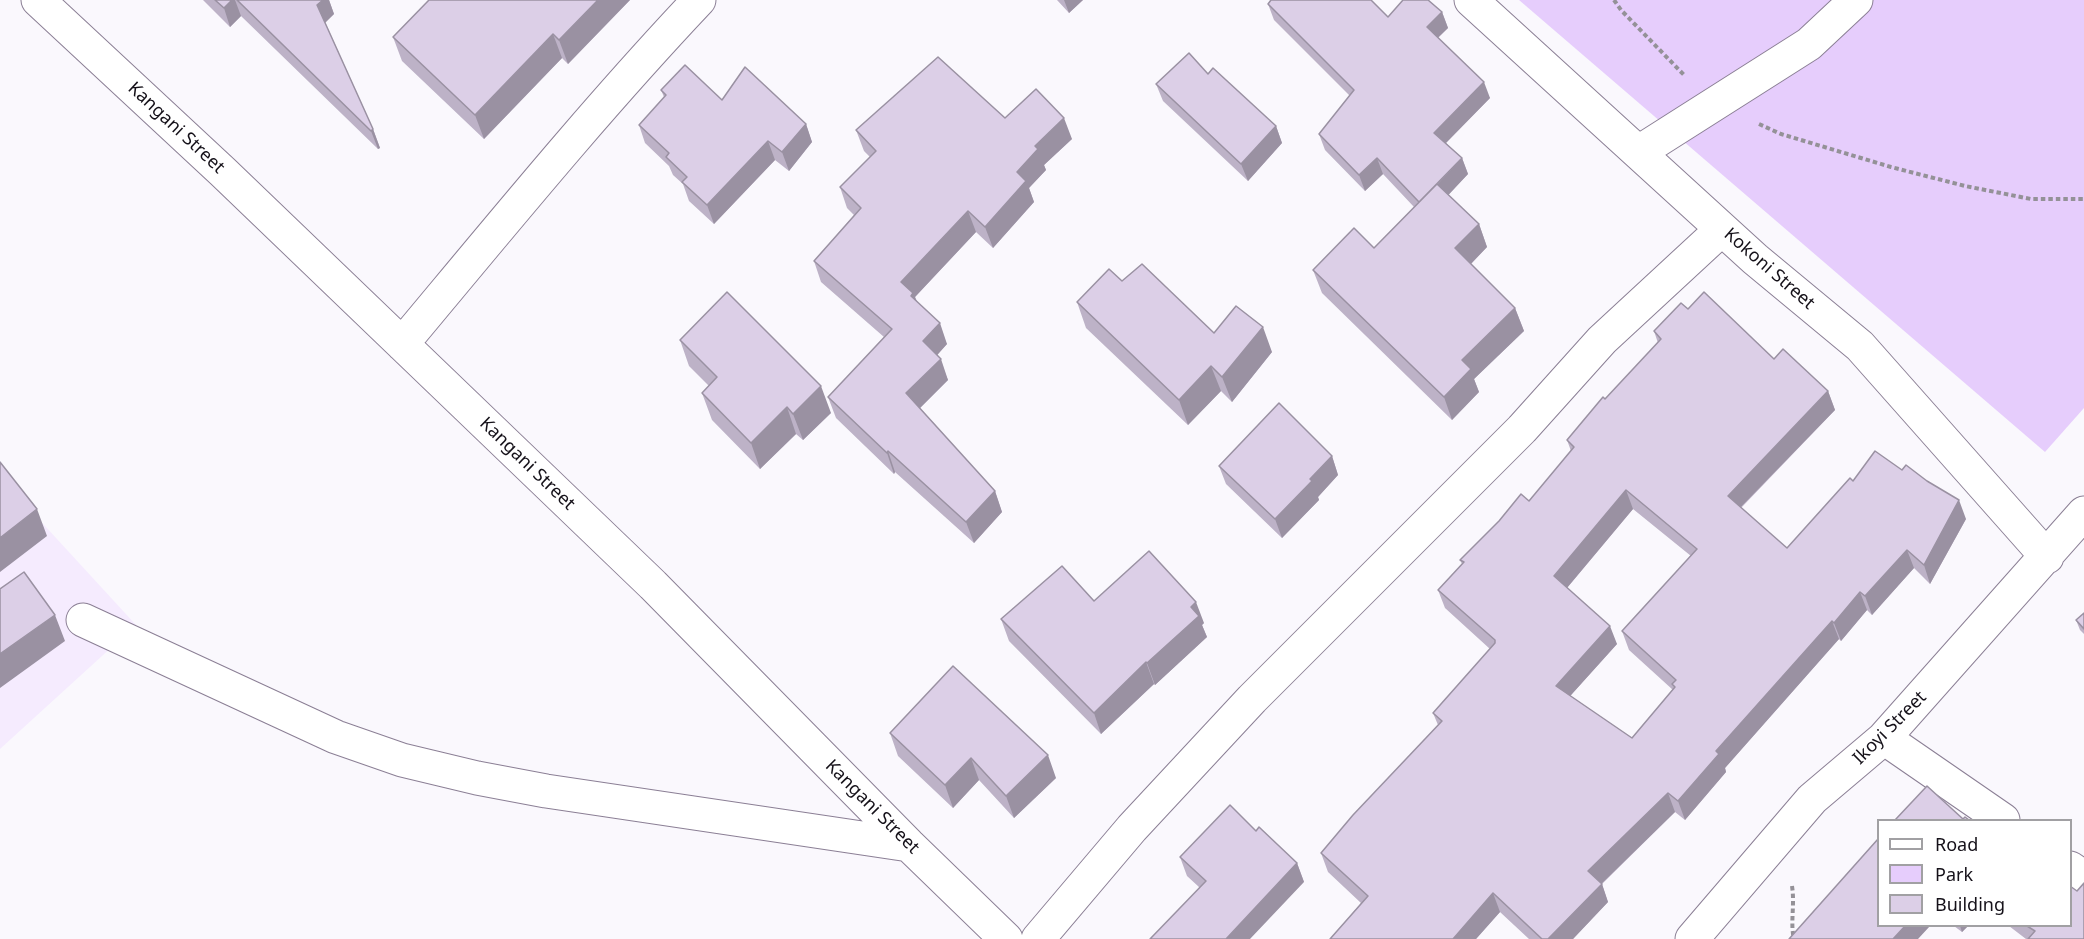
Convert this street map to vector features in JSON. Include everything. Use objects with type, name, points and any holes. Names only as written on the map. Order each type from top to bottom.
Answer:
[{"type":"street","name":"Kangani Street","points":[[38,0],[223,172],[653,585],[909,845],[1006,939]]},
{"type":"street","points":[[402,344],[543,176],[699,0]]},
{"type":"street","name":"Kokoni Street","points":[[1471,0],[1755,259],[1860,346],[2047,557]]},
{"type":"street","points":[[1639,152],[1809,44],[1856,0]]},
{"type":"street","points":[[1038,939],[1132,828],[1252,699],[1522,429],[1602,340],[1722,229]]},
{"type":"street","name":"Ikoyi Street","points":[[1692,939],[1812,799],[1884,738],[2084,513]]},
{"type":"street","points":[[83,620],[336,737],[402,760],[477,778],[546,791],[909,845]]},
{"type":"street","points":[[1884,738],[2002,819]]},
{"type":"path","points":[[1614,0],[1670,62],[1716,105],[1781,134],[1891,167],[1965,186],[2031,199],[2084,199]]},
{"type":"shaded area","points":[[0,477],[136,625],[0,749]]},
{"type":"green space","points":[[1519,0],[2084,0],[2084,408],[2045,452]]},
{"type":"building","points":[[215,0],[232,0],[224,8]]},
{"type":"building","points":[[237,0],[323,0],[317,5],[373,129],[371,131]]},
{"type":"building","points":[[429,0],[598,0],[559,40],[553,34],[475,115],[393,37]]},
{"type":"building","points":[[1271,0],[1371,0],[1388,17],[1403,0],[1428,0],[1442,12],[1427,27],[1484,82],[1434,133],[1462,158],[1419,202],[1377,158],[1359,175],[1319,134],[1354,90],[1268,4]]},
{"type":"building","points":[[1189,53],[1208,74],[1213,68],[1276,126],[1241,164],[1156,84]]},
{"type":"building","points":[[938,57],[1005,118],[1036,89],[1064,118],[1035,146],[1038,149],[1017,172],[1026,181],[985,227],[968,211],[901,282],[913,293],[911,296],[940,323],[923,341],[941,359],[906,393],[995,491],[966,522],[888,451],[887,453],[828,397],[892,329],[814,261],[861,208],[840,187],[876,151],[856,130]]},
{"type":"building","points":[[685,65],[722,100],[745,67],[806,124],[782,152],[768,141],[707,205],[682,182],[687,177],[666,157],[669,153],[639,125],[666,95],[661,90]]},
{"type":"building","points":[[1437,184],[1479,224],[1455,248],[1515,308],[1462,360],[1471,369],[1444,397],[1313,270],[1354,228],[1374,248]]},
{"type":"building","points":[[1142,264],[1214,333],[1236,306],[1263,327],[1222,377],[1211,366],[1179,400],[1077,302],[1109,269],[1122,281]]},
{"type":"building","points":[[727,292],[821,386],[793,414],[787,407],[751,443],[702,393],[717,377],[680,340]]},
{"type":"building","points":[[1704,292],[1774,359],[1783,349],[1828,391],[1728,496],[1787,548],[1850,478],[1853,481],[1875,451],[1902,470],[1906,465],[1959,500],[1924,565],[1907,550],[1865,596],[1860,592],[1716,751],[1719,754],[1678,801],[1668,793],[1588,871],[1602,884],[1548,939],[1542,939],[1493,893],[1453,939],[1330,939],[1368,896],[1321,853],[1353,815],[1442,721],[1433,713],[1495,643],[1495,640],[1438,590],[1464,562],[1460,560],[1499,521],[1521,494],[1529,501],[1574,447],[1567,440],[1603,397],[1605,399],[1661,339],[1654,331],[1681,303],[1688,309]],"holes":[[[1626,490],[1697,549],[1622,631],[1676,680],[1672,684],[1675,687],[1632,738],[1556,686],[1610,626],[1554,576]]]},
{"type":"building","points":[[1279,403],[1332,456],[1310,479],[1312,481],[1275,519],[1219,466]]},
{"type":"building","points":[[0,462],[37,509],[0,538]]},
{"type":"building","points":[[1149,551],[1196,602],[1191,607],[1199,616],[1146,662],[1094,713],[1001,619],[1062,566],[1094,601]]},
{"type":"building","points":[[24,572],[55,615],[0,654],[0,589]]},
{"type":"building","points":[[2084,613],[2084,629],[2076,620]]},
{"type":"building","points":[[953,666],[1048,755],[1006,796],[971,758],[945,785],[890,733]]},
{"type":"building","points":[[1927,786],[1963,819],[1896,819]]},
{"type":"building","points":[[1230,805],[1256,831],[1259,827],[1297,863],[1226,939],[1150,939],[1206,881],[1180,857]]},
{"type":"building","points":[[1877,840],[1877,927],[1904,927],[1893,939],[1789,939]]},
{"type":"building","points":[[2084,883],[2084,939],[2028,939],[2035,931],[2029,927],[2072,927],[2072,887],[2077,891]]}]
